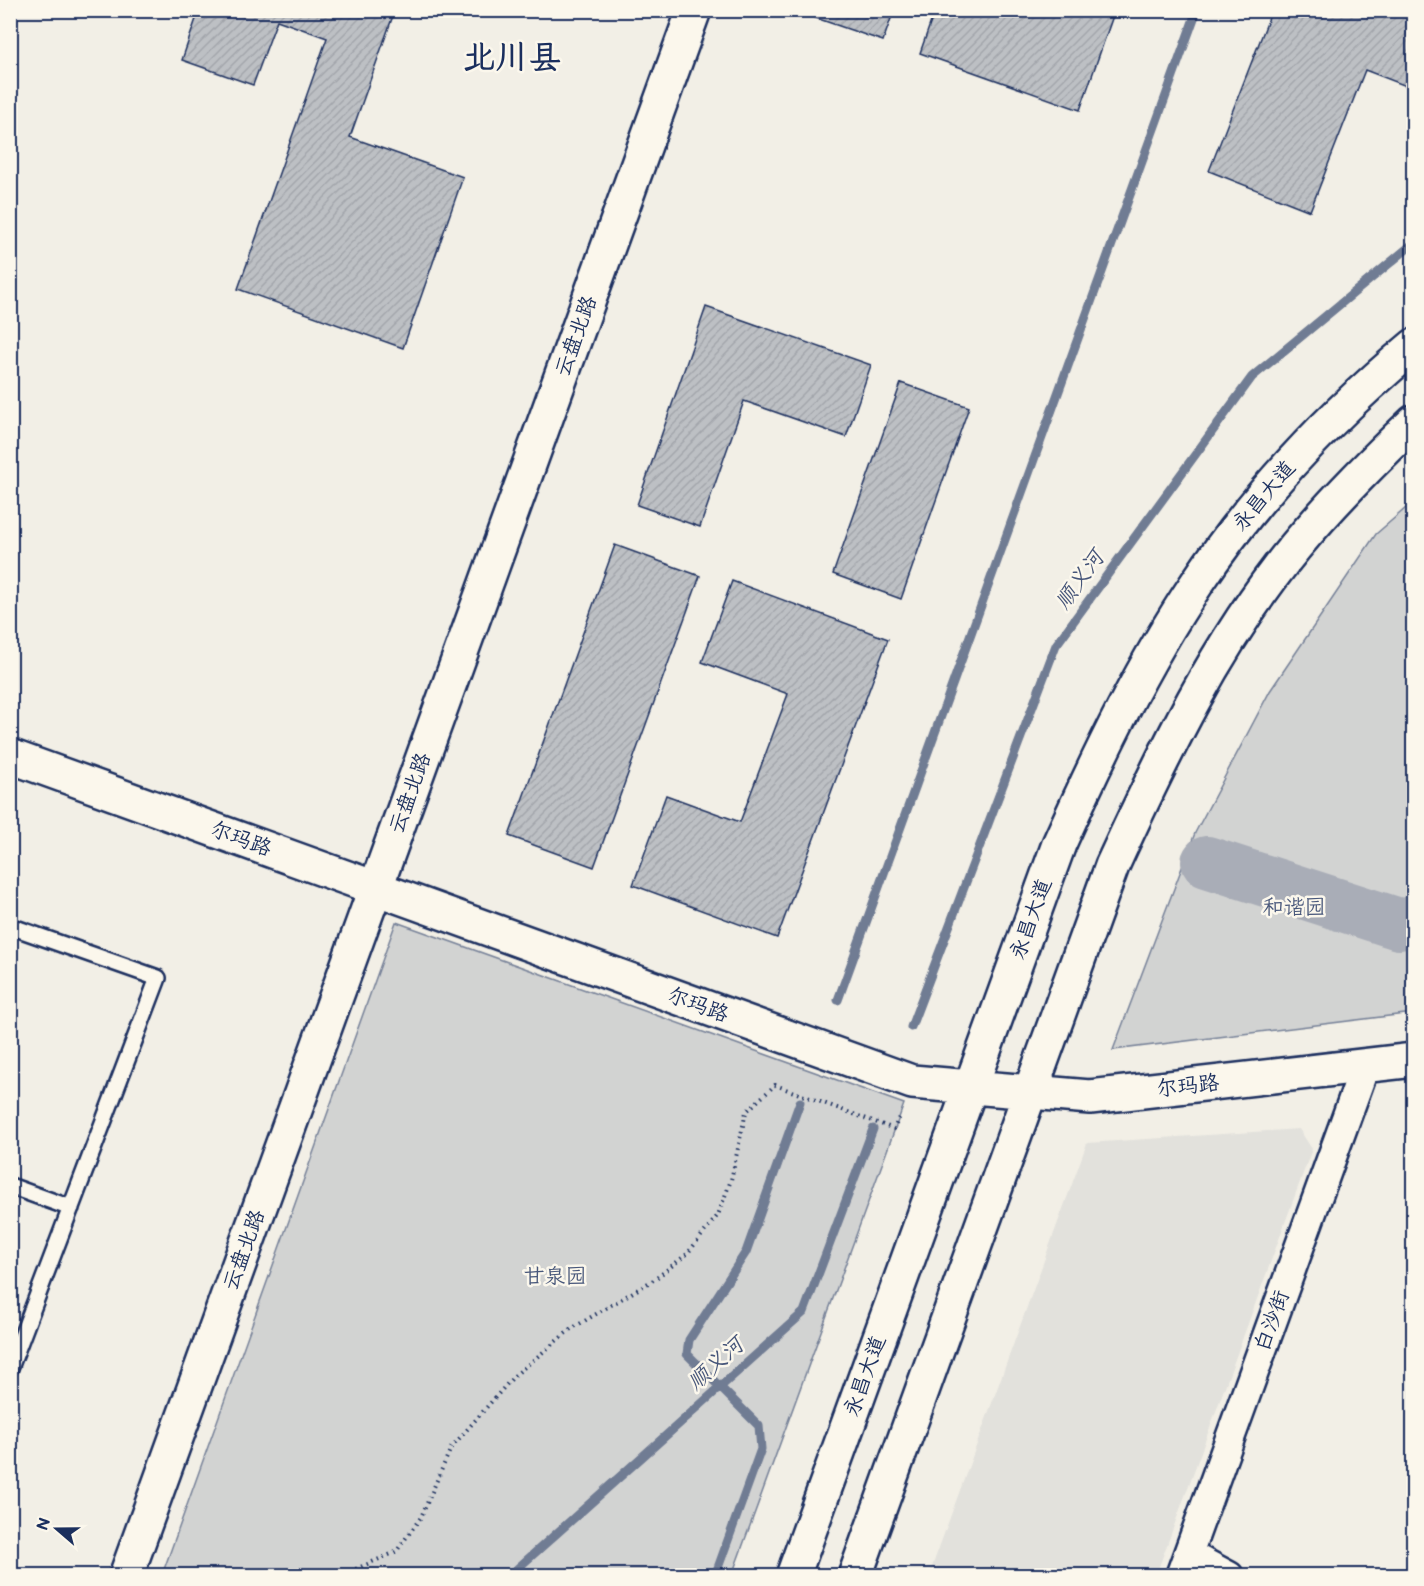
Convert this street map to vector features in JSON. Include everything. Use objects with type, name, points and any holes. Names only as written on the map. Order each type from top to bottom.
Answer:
[{"type":"street","name":"云盘北路","points":[[126,1575],[694,10]]},
{"type":"street","name":"永昌大道","points":[[793,1575],[1059,844],[1099,755],[1147,664],[1197,583],[1248,512],[1307,444],[1413,346]]},
{"type":"street","points":[[855,1575],[1112,866],[1151,781],[1198,693],[1245,616],[1293,549],[1349,484],[1413,422]]},
{"type":"street","name":"尔玛路","points":[[10,756],[912,1082],[1090,1097],[1413,1060]]},
{"type":"street","name":"白沙街","points":[[1184,1565],[1365,1066]]},
{"type":"street","points":[[1184,1565],[1229,1575]]},
{"type":"lane","points":[[10,926],[158,978],[10,1368]]},
{"type":"lane","points":[[10,1186],[71,1208]]},
{"type":"path","points":[[339,1575],[396,1552],[421,1517],[451,1448],[514,1376],[571,1329],[655,1279],[687,1254],[718,1215],[731,1180],[746,1112],[775,1085],[894,1129],[899,1117]]},
{"type":"shaded area","points":[[1299,1129],[1312,1149],[1156,1575],[929,1575],[1087,1143]]},
{"type":"green space","name":"和谐园","points":[[1413,502],[1413,1013],[1113,1050],[1195,833],[1270,691],[1376,534]]},
{"type":"green space","name":"甘泉园","points":[[396,922],[904,1104],[732,1575],[162,1575]]},
{"type":"building","points":[[199,10],[395,10],[350,137],[463,177],[403,348],[238,289],[327,38],[277,20],[253,85],[182,60]]},
{"type":"building","points":[[815,10],[894,10],[883,41],[813,17]]},
{"type":"building","points":[[935,10],[1115,10],[1080,110],[920,53]]},
{"type":"building","points":[[1272,10],[1408,10],[1414,13],[1414,89],[1365,70],[1310,211],[1209,171]]},
{"type":"building","points":[[706,307],[871,365],[846,437],[744,401],[700,527],[637,505]]},
{"type":"building","points":[[901,383],[969,407],[901,599],[833,574]]},
{"type":"building","points":[[615,545],[700,576],[594,867],[509,836]]},
{"type":"building","points":[[732,581],[888,639],[777,938],[633,885],[666,795],[740,822],[788,694],[702,662]]},
{"type":"waterway","points":[[838,1000],[1197,10]]},
{"type":"waterway","name":"顺义河","points":[[911,1027],[1056,645],[1252,377],[1414,243]]},
{"type":"waterway","points":[[1207,862],[1399,924],[1414,922]]},
{"type":"waterway","points":[[715,1576],[761,1449],[759,1426],[687,1354],[689,1340],[746,1252],[800,1102]]},
{"type":"waterway","name":"顺义河","points":[[509,1576],[804,1312],[873,1129]]},
{"type":"district","name":"北川县","points":[[512,58]]}]
